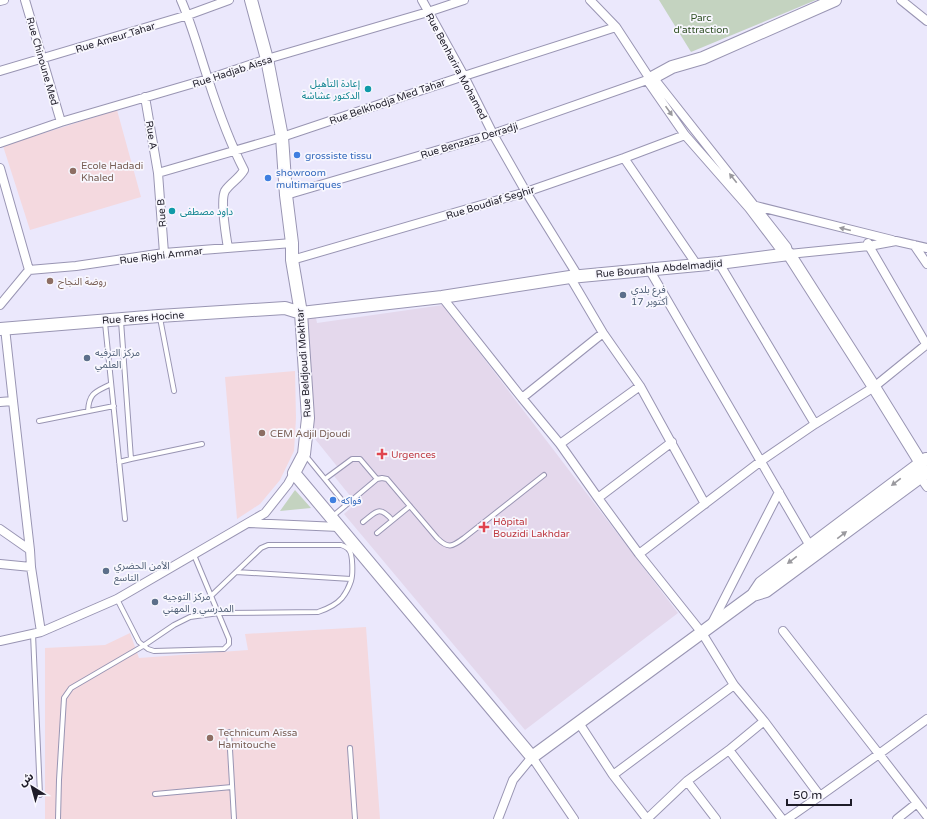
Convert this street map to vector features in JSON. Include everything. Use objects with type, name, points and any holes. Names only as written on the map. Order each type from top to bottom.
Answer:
[{"type":"street","points":[[0,1],[4,0]]},
{"type":"street","name":"Rue Chinoune Med","points":[[25,0],[61,122]]},
{"type":"street","points":[[180,0],[188,15],[208,79],[234,150],[244,170],[238,178],[227,187],[222,198],[228,248]]},
{"type":"street","name":"Rue Ameur Tahar","points":[[0,71],[188,15],[229,0]]},
{"type":"street","name":"Rue Beldjoudi Mokhtar","points":[[0,641],[41,632],[117,599],[265,513],[288,484],[304,454],[308,418],[301,313],[292,260],[292,243],[286,195],[282,137],[268,59],[251,0]]},
{"type":"street","name":"Rue Benharira Mohamed","points":[[422,0],[464,76],[493,134],[574,276],[603,333],[640,386],[705,504]]},
{"type":"street","name":"Rue Hadjab Aissa","points":[[0,143],[61,122],[208,79],[268,59],[464,0]]},
{"type":"street","points":[[590,0],[616,27],[650,79],[649,83],[685,135],[749,208],[780,249],[789,254],[869,246],[896,241]]},
{"type":"street","points":[[650,79],[672,67],[710,55],[835,0]]},
{"type":"street","points":[[901,0],[927,21]]},
{"type":"street","name":"Rue Belkhodja Med Tahar","points":[[158,173],[282,137],[616,27]]},
{"type":"street","points":[[650,79],[656,81],[787,247],[789,254],[924,468],[927,487]]},
{"type":"street","name":"Rue Benzaza Derradji","points":[[286,195],[493,134],[650,79]]},
{"type":"street","name":"Rue A","points":[[145,97],[158,173]]},
{"type":"street","name":"Rue Boudiaf Seghir","points":[[292,260],[526,192],[685,135]]},
{"type":"street","points":[[624,158],[697,265]]},
{"type":"street","points":[[0,168],[29,270],[0,305]]},
{"type":"street","name":"Rue B","points":[[158,173],[164,253]]},
{"type":"street","points":[[756,206],[867,235],[927,248]]},
{"type":"street","points":[[639,554],[761,461],[874,387],[927,344],[869,246],[867,235]]},
{"type":"street","name":"Rue Righi Ammar","points":[[29,270],[76,266],[164,253],[292,243]]},
{"type":"street","points":[[914,245],[927,264]]},
{"type":"street","name":"Rue Bourahla Abdelmadjid","points":[[285,308],[301,313],[442,297],[574,276],[719,263],[789,254]]},
{"type":"street","points":[[719,263],[816,424]]},
{"type":"street","points":[[649,270],[810,546]]},
{"type":"street","points":[[442,297],[560,444],[639,554],[706,630],[734,685],[764,721],[820,796]]},
{"type":"street","name":"Rue Fares Hocine","points":[[2,329],[105,320],[285,308]]},
{"type":"street","points":[[2,329],[13,401],[31,567],[41,632]]},
{"type":"street","points":[[522,398],[603,333]]},
{"type":"street","points":[[560,444],[640,386]]},
{"type":"street","points":[[0,402],[13,401]]},
{"type":"street","points":[[598,498],[672,442]]},
{"type":"street","points":[[753,595],[761,583],[810,546],[924,468]]},
{"type":"street","points":[[498,819],[512,780],[532,757],[753,595],[766,591],[924,468]]},
{"type":"street","points":[[294,473],[532,757],[574,819]]},
{"type":"street","points":[[706,630],[779,492]]},
{"type":"street","points":[[248,523],[335,522]]},
{"type":"street","points":[[0,529],[30,550]]},
{"type":"street","points":[[0,564],[31,567]]},
{"type":"street","points":[[783,631],[927,816]]},
{"type":"street","points":[[612,775],[734,685]]},
{"type":"street","points":[[787,819],[927,719]]},
{"type":"street","points":[[579,723],[612,775],[647,819],[687,781],[729,750],[764,721]]},
{"type":"street","points":[[729,750],[782,819]]},
{"type":"street","points":[[687,781],[716,819]]},
{"type":"street","points":[[897,819],[917,803]]},
{"type":"lane","points":[[159,316],[174,391]]},
{"type":"lane","points":[[121,319],[131,459]]},
{"type":"lane","points":[[105,320],[125,519]]},
{"type":"lane","points":[[88,411],[91,396],[95,392],[111,384]]},
{"type":"lane","points":[[39,421],[114,406]]},
{"type":"lane","points":[[119,462],[202,444]]},
{"type":"lane","points":[[304,454],[346,505]]},
{"type":"lane","points":[[325,479],[352,459],[356,458],[360,459],[377,479]]},
{"type":"lane","points":[[335,522],[346,505],[377,479],[387,479],[437,538],[445,545],[451,546],[457,544],[544,475]]},
{"type":"lane","points":[[377,533],[410,506]]},
{"type":"lane","points":[[362,522],[377,511],[385,512],[392,520]]},
{"type":"lane","points":[[58,819],[64,698],[71,688],[143,646],[174,625],[190,618],[219,613],[318,612],[335,604],[342,598],[351,580],[351,554],[349,550],[341,545],[268,545],[261,548],[211,596]]},
{"type":"lane","points":[[117,599],[139,642],[143,646],[154,651],[224,649],[229,644],[229,639],[194,554]]},
{"type":"lane","points":[[236,572],[351,580]]},
{"type":"lane","points":[[33,634],[40,795]]},
{"type":"lane","points":[[229,732],[234,819]]},
{"type":"lane","points":[[350,748],[355,819]]},
{"type":"lane","points":[[155,794],[232,787]]},
{"type":"shaded area","name":"Ecole Hadadi Khaled","points":[[117,110],[141,197],[30,230],[3,146]]},
{"type":"shaded area","name":"Hôpital Bouzidi Lakhdar","points":[[443,305],[678,613],[525,730],[344,514],[356,503],[334,476],[340,470],[315,439],[306,318],[316,318],[317,323]]},
{"type":"shaded area","name":"CEM Adjil Djoudi","points":[[295,371],[296,418],[294,451],[280,480],[260,504],[237,519],[225,377]]},
{"type":"shaded area","name":"Technicum Aïssa Hamitouche","points":[[366,627],[380,819],[45,819],[45,648],[105,645],[130,633],[139,658],[248,650],[245,634]]},
{"type":"green space","name":"Parc d'attraction","points":[[659,0],[816,0],[691,52]]},
{"type":"green space","points":[[295,490],[311,508],[280,511]]},
{"type":"place","name":"إعادة التأهيل الدكتور عشاشة","points":[[368,89]]},
{"type":"place","name":"grossiste tissu","points":[[297,155]]},
{"type":"place","name":"Ecole Hadadi Khaled","points":[[73,171]]},
{"type":"place","name":"showroom multimarques","points":[[268,178]]},
{"type":"place","name":"داود مصطفى","points":[[172,211]]},
{"type":"place","name":"روضة النجاح","points":[[50,281]]},
{"type":"place","name":"فرع بلدي 17 أكتوبر","points":[[623,295]]},
{"type":"place","name":"مركز الترفيه العلمي","points":[[87,358]]},
{"type":"place","name":"CEM Adjil Djoudi","points":[[262,433]]},
{"type":"place","name":"Urgences","points":[[382,454]]},
{"type":"place","name":"فواكه","points":[[333,500]]},
{"type":"place","name":"Hôpital Bouzidi Lakhdar","points":[[484,527]]},
{"type":"place","name":"الأمن الحضري التاسع","points":[[106,571]]},
{"type":"place","name":"مركز التوجيه المدرسي و المهني","points":[[155,602]]},
{"type":"place","name":"Technicum Aïssa Hamitouche","points":[[210,738]]}]
